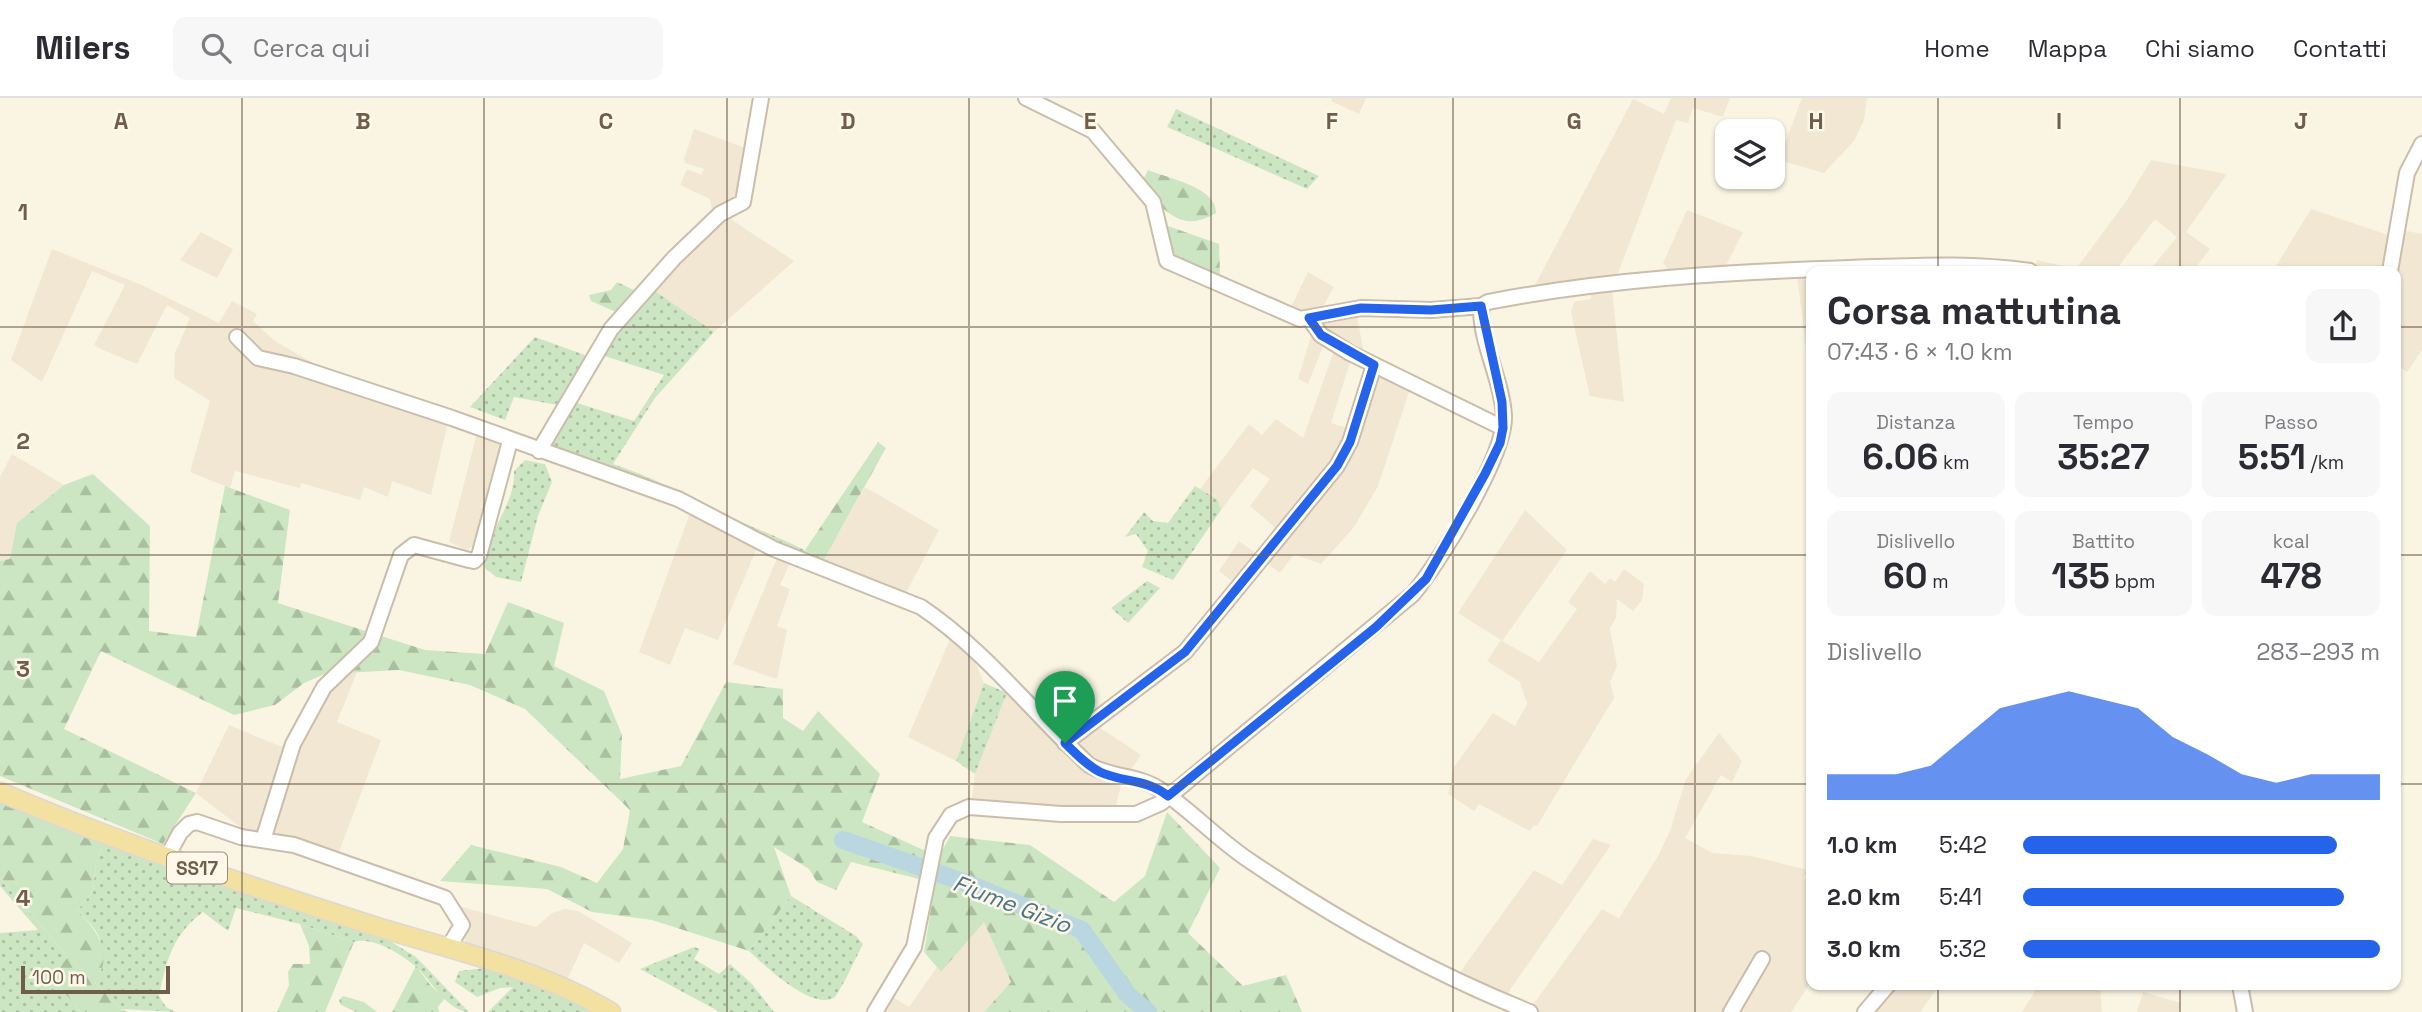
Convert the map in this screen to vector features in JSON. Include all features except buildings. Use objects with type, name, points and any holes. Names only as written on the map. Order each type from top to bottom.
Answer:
[{"type":"main road","name":"SS17","points":[[0,793],[98,834],[272,894],[547,981],[611,1012]]},
{"type":"street","points":[[539,451],[611,330],[674,258],[720,214],[743,202],[761,98]]},
{"type":"street","points":[[1026,98],[1093,131],[1153,202],[1167,261],[1290,317],[1309,318],[1361,308],[1431,310],[1481,306],[1488,302],[1541,291],[1743,271],[1806,269]]},
{"type":"street","points":[[2391,266],[2407,173],[2422,144]]},
{"type":"street","points":[[1930,266],[1978,266]]},
{"type":"street","points":[[875,1012],[914,947],[930,860],[944,822],[951,815],[969,807],[1061,814],[1136,814],[1168,796],[1413,594],[1437,561],[1500,443],[1503,428],[1502,402],[1481,306]]},
{"type":"street","points":[[1309,318],[1321,335],[1374,365],[1503,428]]},
{"type":"street","points":[[237,337],[258,358],[294,366],[452,418],[678,499],[774,549],[921,607],[943,622],[999,674],[1065,743],[1102,773],[1144,782],[1168,796],[1248,860],[1351,923],[1453,979],[1530,1012]]},
{"type":"street","points":[[1065,743],[1185,652],[1294,519],[1337,466],[1350,442],[1374,365]]},
{"type":"street","points":[[263,840],[293,744],[324,687],[370,642],[401,555],[414,545],[474,561],[479,556],[510,441]]},
{"type":"street","points":[[167,857],[180,833],[189,824],[197,822],[241,837],[321,853],[445,898],[462,925],[448,948]]},
{"type":"street","points":[[1731,1012],[1762,959]]},
{"type":"street","points":[[1865,1012],[1884,990]]},
{"type":"street","points":[[2241,990],[2245,1012]]},
{"type":"shaded area","points":[[1332,98],[1366,98],[1359,114],[1331,101]]},
{"type":"shaded area","points":[[1671,98],[1730,98],[1723,117],[1693,108],[1688,123],[1676,120],[1612,289],[1624,402],[1590,396],[1571,312],[1574,302],[1591,299],[1590,282],[1534,287],[1633,99],[1664,114]]},
{"type":"shaded area","points":[[1802,98],[1867,98],[1864,120],[1854,141],[1824,173],[1785,162],[1785,144]]},
{"type":"shaded area","points":[[694,129],[748,149],[744,196],[720,212],[794,261],[714,332],[651,288],[713,216],[710,199],[680,185],[687,169],[701,175],[704,169],[685,163],[684,159]]},
{"type":"shaded area","points":[[2151,160],[2227,174],[2186,232],[2210,249],[2197,266],[2153,266],[2177,237],[2155,219],[2119,266],[2078,266],[2127,200]]},
{"type":"shaded area","points":[[2311,209],[2391,236],[2407,231],[2422,234],[2422,350],[2407,372],[2401,368],[2401,266],[2276,266]]},
{"type":"shaded area","points":[[1687,210],[1743,232],[1723,271],[1672,275],[1663,263]]},
{"type":"shaded area","points":[[201,232],[233,249],[217,278],[180,260]]},
{"type":"shaded area","points":[[52,249],[144,286],[219,323],[232,301],[257,314],[253,321],[275,341],[318,366],[510,437],[473,546],[467,550],[449,542],[477,433],[448,422],[431,495],[392,481],[388,497],[364,487],[360,500],[301,483],[300,488],[235,471],[230,488],[190,472],[210,401],[174,378],[175,353],[190,318],[167,305],[137,364],[101,349],[94,345],[125,285],[92,271],[42,382],[11,360]]},
{"type":"shaded area","points":[[2037,260],[2063,266],[2035,266]]},
{"type":"shaded area","points":[[1308,272],[1334,287],[1317,318],[1356,312],[1364,353],[1352,356],[1331,423],[1357,431],[1376,369],[1411,386],[1378,486],[1354,527],[1321,564],[1294,554],[1280,573],[1265,562],[1242,589],[1219,571],[1239,541],[1261,557],[1280,532],[1250,506],[1270,479],[1253,468],[1221,510],[1218,500],[1200,489],[1249,424],[1262,435],[1276,419],[1303,438],[1335,348],[1324,344],[1308,384],[1298,379],[1312,333],[1301,314],[1289,311]]},
{"type":"shaded area","points":[[1806,275],[1806,347],[1797,276]]},
{"type":"shaded area","points":[[12,454],[64,485],[18,523],[10,560],[0,561],[0,477]]},
{"type":"shaded area","points":[[865,487],[939,530],[906,593],[823,561]]},
{"type":"shaded area","points":[[1525,510],[1567,550],[1502,641],[1539,662],[1577,609],[1568,602],[1590,571],[1605,584],[1610,578],[1615,582],[1624,569],[1644,584],[1642,600],[1633,611],[1617,599],[1616,618],[1610,628],[1617,666],[1610,682],[1614,698],[1537,826],[1534,825],[1530,831],[1479,804],[1474,811],[1448,794],[1454,767],[1493,713],[1515,726],[1527,704],[1520,682],[1487,661],[1501,640],[1458,613]]},
{"type":"shaded area","points":[[690,513],[757,548],[718,640],[685,628],[670,665],[639,652]]},
{"type":"shaded area","points":[[777,558],[790,563],[780,585],[790,589],[777,626],[787,630],[777,679],[733,664]]},
{"type":"shaded area","points":[[951,637],[975,662],[984,683],[956,761],[908,737]]},
{"type":"shaded area","points":[[357,672],[337,722],[381,740],[339,852],[291,836],[256,835],[240,827],[196,793],[229,725],[282,747],[325,674]]},
{"type":"shaded area","points":[[1007,693],[1064,749],[1096,725],[1141,755],[1121,785],[1115,809],[1074,809],[972,798],[975,774]]},
{"type":"shaded area","points":[[1719,733],[1742,761],[1732,782],[1721,775],[1685,838],[1713,853],[1751,856],[1806,870],[1806,990],[1791,1012],[1512,1012],[1452,983],[1534,870],[1562,885],[1593,839],[1611,845],[1507,994],[1533,1005],[1602,909],[1619,918],[1657,858],[1670,831],[1686,779]]},
{"type":"shaded area","points":[[455,905],[536,927],[552,913],[565,909],[578,911],[632,943],[619,963],[584,943],[567,980],[465,943],[465,924]]},
{"type":"shaded area","points":[[984,921],[1011,982],[984,1012],[869,1012],[881,990],[909,1007],[937,967],[942,971]]},
{"type":"shaded area","points":[[1876,990],[1936,990],[1920,1012],[1858,1012]]},
{"type":"shaded area","points":[[2036,990],[2100,990],[2102,1012],[2022,1012]]},
{"type":"shaded area","points":[[2143,992],[2181,1003],[2179,1012],[2137,1012]]},
{"type":"green space","points":[[1176,109],[1319,176],[1307,189],[1167,127]]},
{"type":"green space","points":[[1148,170],[1200,190],[1214,204],[1216,213],[1192,221],[1173,216],[1141,184]]},
{"type":"green space","points":[[1165,225],[1219,244],[1220,276],[1170,257]]},
{"type":"green space","points":[[617,282],[638,292],[618,313],[591,301],[589,295],[611,290]]},
{"type":"green space","points":[[651,288],[714,332],[655,398],[613,464],[791,543],[823,561],[819,564],[546,449],[574,402],[634,421],[664,375],[601,355],[611,338]]},
{"type":"green space","points":[[535,337],[593,358],[563,406],[514,397],[505,420],[470,407]]},
{"type":"green space","points":[[878,442],[886,448],[823,561],[805,550]]},
{"type":"green space","points":[[525,460],[545,464],[552,482],[538,516],[521,582],[496,577],[485,568],[489,543],[510,496],[514,471]]},
{"type":"green space","points":[[93,474],[150,526],[149,631],[196,637],[225,486],[290,510],[278,603],[425,650],[485,654],[508,602],[564,623],[554,666],[604,691],[622,735],[620,779],[681,766],[726,682],[783,689],[783,718],[803,731],[818,711],[880,774],[862,822],[939,857],[950,836],[1030,845],[1114,902],[1145,876],[1167,812],[1220,868],[1188,933],[1243,986],[1286,975],[1302,1012],[984,1012],[1011,982],[984,922],[941,972],[924,952],[935,883],[851,862],[836,890],[817,882],[809,869],[774,847],[791,896],[749,951],[652,920],[592,912],[547,889],[440,881],[471,845],[561,867],[597,883],[623,849],[630,810],[525,709],[470,685],[399,670],[325,674],[304,683],[275,705],[234,715],[101,651],[64,729],[196,793],[163,844],[0,776],[0,561],[10,559],[17,523],[64,485]]},
{"type":"green space","points":[[1195,486],[1218,500],[1221,510],[1173,580],[1142,567],[1148,551],[1136,534],[1125,537],[1144,512],[1153,521],[1168,523]]},
{"type":"green space","points":[[1147,581],[1160,588],[1128,623],[1111,608]]},
{"type":"green space","points":[[984,683],[1007,693],[975,774],[956,761]]},
{"type":"green space","points":[[0,796],[106,839],[96,862],[93,891],[77,911],[91,926],[101,944],[103,963],[94,982],[120,1009],[128,1012],[81,1012],[51,977],[68,957],[0,878]]},
{"type":"green space","points":[[106,839],[240,892],[383,937],[416,957],[469,1012],[453,1006],[415,966],[386,947],[369,942],[354,942],[300,924],[236,908],[228,931],[203,912],[184,929],[172,949],[159,996],[166,1007],[176,1012],[120,1009],[94,982],[101,960],[101,943],[93,927],[77,911],[93,891],[96,862]]},
{"type":"green space","points":[[0,878],[68,957],[51,977],[81,1012],[0,1012],[0,933],[38,930],[0,886]]},
{"type":"green space","points":[[791,896],[856,936],[863,944],[835,997],[826,1000],[802,993],[777,976],[749,951]]},
{"type":"green space","points":[[300,924],[354,942],[325,1012],[277,1012],[289,985],[288,972],[293,964],[310,964],[309,946]]},
{"type":"green space","points":[[694,947],[700,949],[694,959],[719,974],[730,964],[752,984],[774,1012],[720,1012],[640,969]]},
{"type":"green space","points":[[416,966],[431,986],[445,998],[438,1007],[439,1012],[392,1012]]},
{"type":"green space","points":[[486,968],[596,1012],[488,1012],[513,987],[500,988],[477,997],[455,982],[459,971]]},
{"type":"green space","points":[[343,996],[364,1002],[377,1012],[356,1012],[341,1005],[339,1000]]},
{"type":"waterway","name":"Fiume Gizio","points":[[843,840],[969,884],[1082,930],[1127,994],[1148,1012]]},
{"type":"route","points":[[1481,306],[1504,416],[1500,443],[1437,561],[1413,594],[1397,610],[1168,796],[1157,787],[1144,782],[1102,773],[1065,743],[1185,652],[1337,466],[1350,442],[1374,365],[1350,354],[1321,335],[1309,318],[1361,308],[1431,310],[1481,306]]}]
